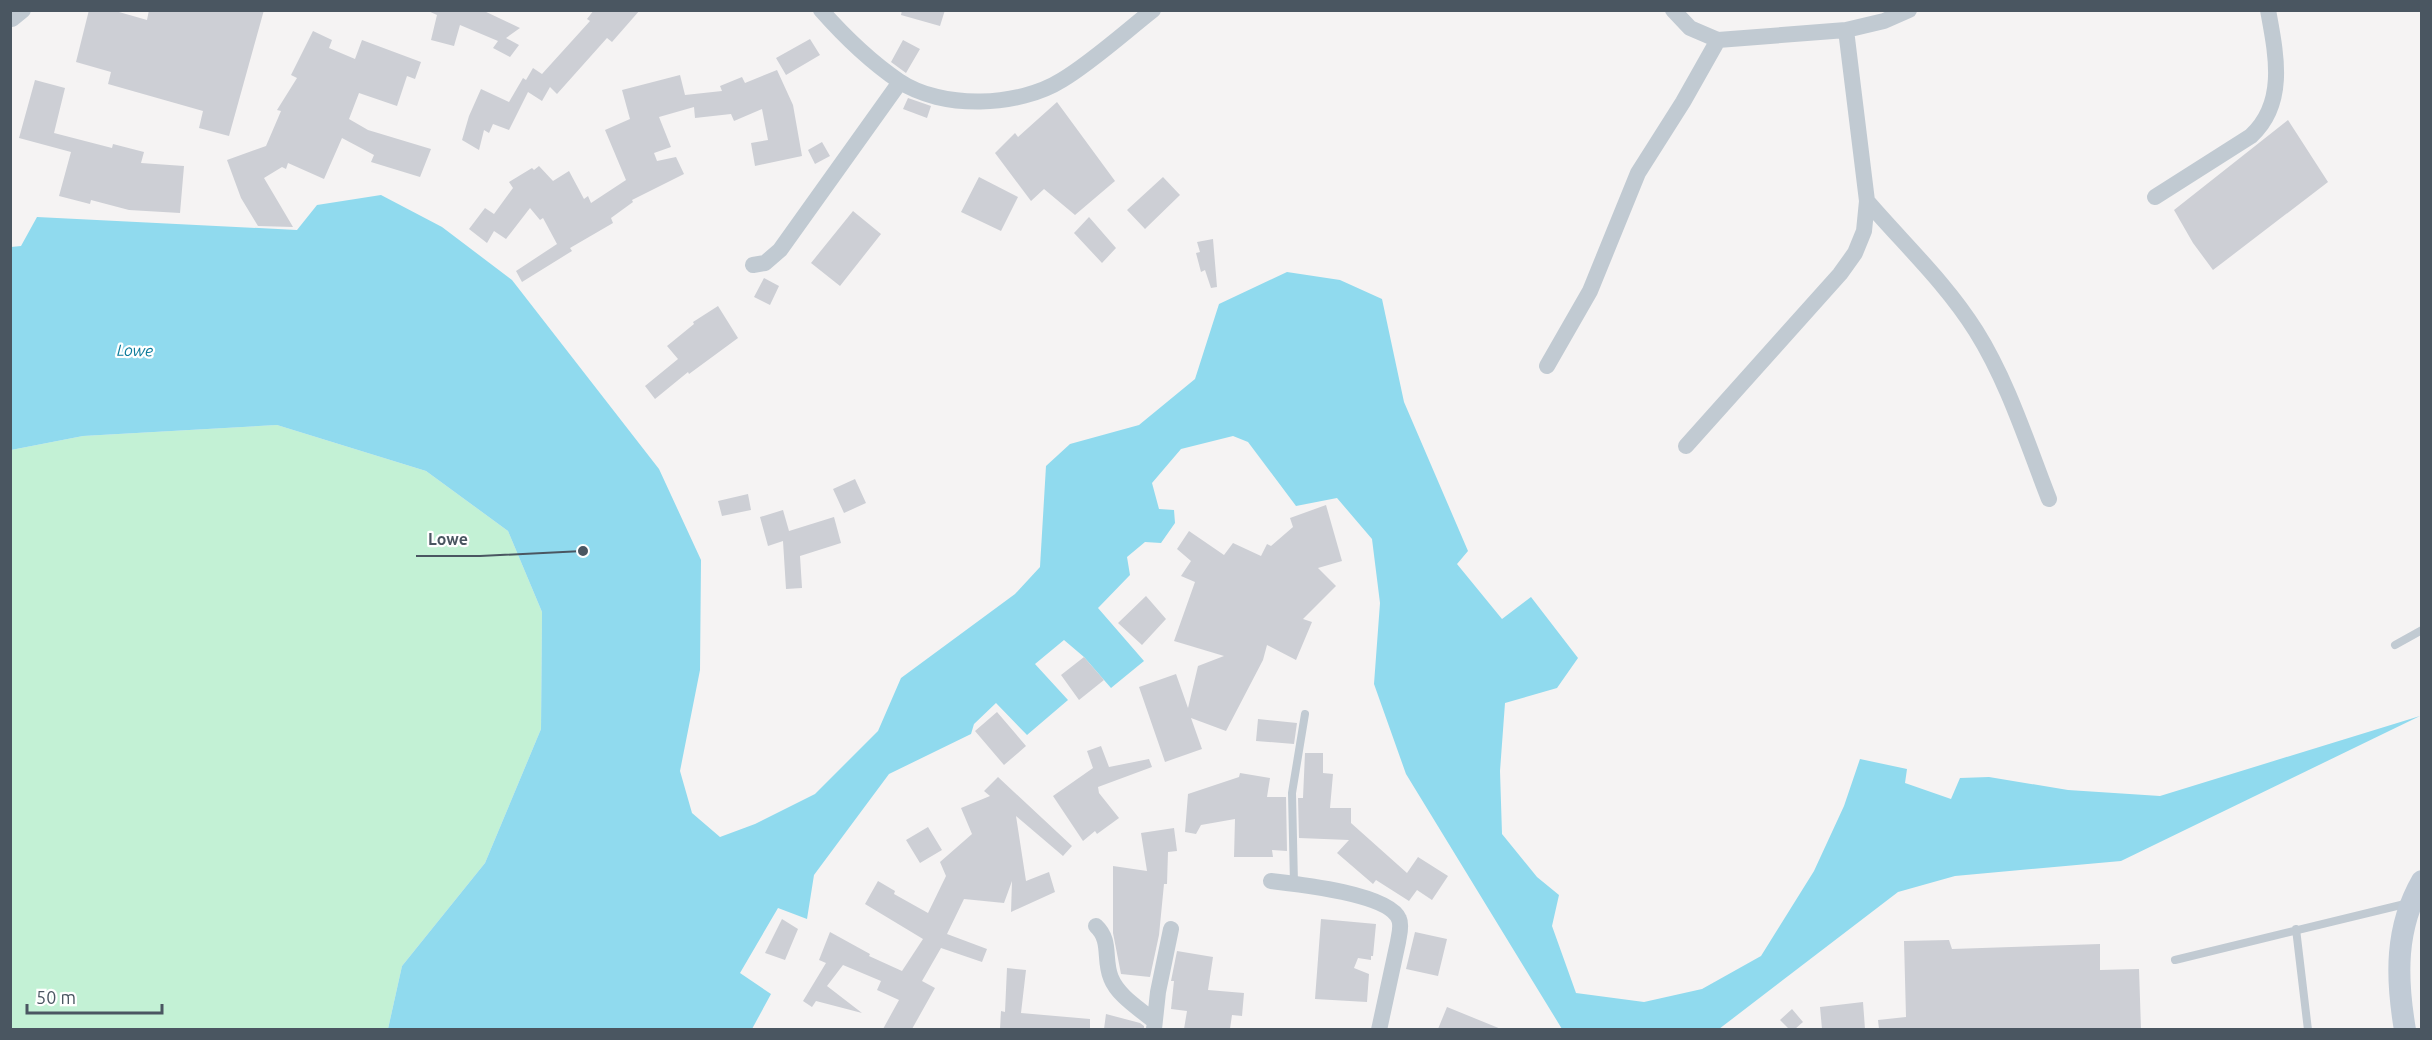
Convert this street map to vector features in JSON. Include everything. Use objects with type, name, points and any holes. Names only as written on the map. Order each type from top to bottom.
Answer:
[{"type":"street","points":[[821,10],[864,52],[900,82],[940,98],[978,101],[1018,98],[1061,81],[1153,10]]},
{"type":"street","points":[[1673,10],[1690,28],[1718,40],[1846,30],[1884,21],[1909,10]]},
{"type":"street","points":[[2155,197],[2251,136],[2262,126],[2272,109],[2277,69],[2268,10]]},
{"type":"street","points":[[1686,446],[1840,274],[1855,253],[1864,231],[1867,201],[1846,30]]},
{"type":"street","points":[[1547,366],[1590,291],[1638,173],[1683,102],[1718,40]]},
{"type":"street","points":[[753,266],[765,263],[780,249],[900,82]]},
{"type":"street","points":[[1867,201],[1956,303],[1976,331],[1995,366],[2049,499]]},
{"type":"street","points":[[1271,881],[1366,897],[1389,908],[1399,917],[1398,942],[1379,1029]]},
{"type":"street","points":[[2404,1029],[2399,969],[2401,934],[2409,903],[2421,881]]},
{"type":"street","points":[[1096,926],[1106,938],[1107,965],[1111,979],[1154,1025]]},
{"type":"street","points":[[1154,1025],[1171,929]]},
{"type":"lane","points":[[2395,645],[2421,630]]},
{"type":"lane","points":[[1294,884],[1292,793],[1305,714]]},
{"type":"lane","points":[[2175,960],[2409,903]]},
{"type":"lane","points":[[2296,929],[2308,1029]]},
{"type":"green space","points":[[277,425],[426,471],[508,531],[542,612],[541,729],[485,863],[402,966],[388,1029],[11,1030],[11,450],[83,436]]},
{"type":"water","points":[[381,195],[442,227],[512,280],[659,469],[701,560],[700,670],[680,771],[692,813],[720,837],[755,824],[815,794],[878,731],[901,678],[1015,594],[1040,567],[1046,466],[1070,444],[1139,425],[1195,379],[1219,304],[1287,272],[1340,280],[1382,299],[1404,402],[1468,551],[1457,564],[1502,619],[1531,597],[1578,658],[1557,688],[1505,703],[1500,771],[1502,834],[1537,877],[1559,895],[1552,926],[1576,993],[1644,1002],[1702,989],[1761,956],[1814,871],[1844,806],[1860,759],[1907,769],[1905,783],[1951,799],[1960,778],[1989,777],[2068,790],[2160,796],[2420,716],[2121,861],[1955,876],[1898,892],[1719,1029],[1562,1029],[1406,774],[1374,684],[1380,603],[1372,539],[1337,498],[1296,506],[1248,442],[1233,436],[1181,449],[1152,483],[1159,509],[1174,510],[1175,523],[1161,543],[1145,542],[1127,557],[1130,575],[1098,608],[1144,661],[1111,688],[1084,657],[1064,640],[1035,664],[1068,700],[1027,735],[996,703],[974,724],[971,734],[889,774],[814,875],[807,919],[778,908],[740,973],[771,994],[752,1029],[388,1029],[402,966],[485,863],[541,729],[542,612],[508,531],[426,471],[277,425],[83,436],[11,450],[11,247],[21,246],[37,217],[297,230],[317,205]]},
{"type":"building","points":[[89,10],[112,10],[147,20],[149,10],[264,10],[229,136],[199,128],[203,111],[108,84],[111,72],[76,62]]},
{"type":"building","points":[[426,10],[482,10],[520,28],[506,38],[519,45],[510,57],[493,48],[498,41],[460,25],[454,46],[431,40],[437,15]]},
{"type":"building","points":[[594,10],[640,10],[612,42],[607,38],[557,94],[550,87],[542,101],[528,92],[509,130],[493,124],[489,133],[484,130],[479,150],[462,140],[469,116],[481,89],[509,102],[523,78],[526,80],[533,68],[542,74],[590,21],[587,19]]},
{"type":"building","points":[[902,10],[945,10],[940,26],[901,15]]},
{"type":"building","points":[[313,31],[332,40],[329,48],[355,59],[362,40],[421,62],[415,79],[407,76],[397,106],[359,93],[349,119],[368,130],[431,149],[420,177],[371,162],[374,155],[342,138],[324,179],[288,163],[286,169],[282,167],[264,178],[293,227],[258,226],[241,198],[227,160],[266,146],[281,111],[277,110],[297,78],[291,75]]},
{"type":"building","points":[[810,39],[820,55],[786,75],[776,58]]},
{"type":"building","points":[[903,40],[920,49],[906,73],[891,62]]},
{"type":"building","points":[[777,70],[793,105],[802,156],[755,166],[751,143],[768,140],[762,109],[734,121],[731,114],[695,118],[694,107],[659,117],[671,147],[654,153],[657,161],[676,157],[684,174],[632,200],[633,202],[611,218],[613,223],[570,248],[572,251],[522,282],[516,271],[557,244],[543,218],[540,220],[530,208],[506,239],[494,231],[487,243],[469,229],[485,208],[494,214],[513,188],[509,182],[532,168],[534,170],[539,166],[553,181],[569,171],[584,199],[588,196],[591,203],[626,180],[605,130],[630,119],[622,90],[680,75],[685,95],[722,91],[720,86],[742,77],[745,83]]},
{"type":"building","points":[[35,80],[65,88],[54,133],[112,148],[113,144],[144,152],[141,163],[184,166],[180,213],[129,210],[91,200],[90,204],[59,196],[71,152],[19,138]]},
{"type":"building","points":[[908,98],[931,106],[927,118],[903,109]]},
{"type":"building","points":[[1057,102],[1115,181],[1075,215],[1044,189],[1031,201],[995,153],[1015,133],[1018,137]]},
{"type":"building","points":[[2288,120],[2328,182],[2213,270],[2193,243],[2174,210]]},
{"type":"building","points":[[822,142],[830,156],[815,164],[808,150]]},
{"type":"building","points":[[979,177],[1018,197],[1001,231],[961,212]]},
{"type":"building","points":[[1163,177],[1180,195],[1145,229],[1127,210]]},
{"type":"building","points":[[853,211],[881,234],[840,286],[811,263]]},
{"type":"building","points":[[1089,217],[1116,248],[1102,263],[1074,233]]},
{"type":"building","points":[[1213,239],[1217,287],[1211,288],[1205,270],[1201,272],[1196,253],[1200,252],[1197,242]]},
{"type":"building","points":[[764,278],[779,286],[770,305],[754,297]]},
{"type":"building","points":[[718,306],[738,338],[689,374],[688,372],[655,399],[645,386],[678,359],[667,346],[694,324],[693,322]]},
{"type":"building","points":[[855,479],[866,503],[844,513],[833,489]]},
{"type":"building","points":[[748,494],[751,510],[722,516],[718,501]]},
{"type":"building","points":[[1326,505],[1342,561],[1318,568],[1336,586],[1303,619],[1312,622],[1296,660],[1267,645],[1263,660],[1226,731],[1191,718],[1202,749],[1165,762],[1139,687],[1176,674],[1188,708],[1198,666],[1224,656],[1174,641],[1195,582],[1181,576],[1191,561],[1177,549],[1189,531],[1224,555],[1233,543],[1261,556],[1267,544],[1271,546],[1293,527],[1290,518]]},
{"type":"building","points":[[783,510],[789,531],[834,517],[841,543],[800,556],[802,588],[786,589],[783,541],[768,546],[760,517]]},
{"type":"building","points":[[1146,596],[1166,619],[1142,645],[1118,623]]},
{"type":"building","points":[[1084,657],[1104,680],[1079,700],[1061,675]]},
{"type":"building","points":[[997,712],[1026,746],[1004,765],[975,731]]},
{"type":"building","points":[[1258,719],[1297,723],[1294,744],[1256,741]]},
{"type":"building","points":[[1101,746],[1109,767],[1149,759],[1152,767],[1098,787],[1099,793],[1119,818],[1097,834],[1095,831],[1083,841],[1053,796],[1093,768],[1087,751]]},
{"type":"building","points":[[1305,753],[1323,753],[1323,773],[1333,774],[1330,808],[1351,808],[1351,823],[1407,873],[1418,857],[1448,876],[1432,900],[1417,890],[1409,901],[1376,880],[1373,884],[1337,853],[1349,840],[1299,838],[1298,798],[1303,798]]},
{"type":"building","points":[[1240,773],[1270,778],[1267,797],[1286,797],[1287,851],[1272,850],[1273,857],[1234,857],[1235,819],[1201,825],[1196,834],[1185,832],[1188,794],[1239,777]]},
{"type":"building","points":[[998,777],[1072,846],[1063,856],[1016,816],[1026,881],[1049,872],[1055,892],[1011,912],[1012,881],[1004,903],[964,899],[947,934],[987,949],[982,962],[941,948],[922,981],[935,988],[912,1029],[883,1029],[899,1000],[877,990],[881,981],[843,965],[827,986],[862,1013],[816,1001],[812,1007],[803,1001],[826,963],[819,960],[830,932],[870,954],[869,956],[902,971],[923,939],[865,904],[878,881],[895,891],[894,894],[928,913],[946,876],[940,862],[972,834],[961,808],[990,796],[984,791]]},
{"type":"building","points":[[928,827],[942,850],[920,863],[906,840]]},
{"type":"building","points":[[1174,828],[1177,851],[1168,852],[1167,884],[1164,884],[1159,935],[1150,977],[1121,974],[1113,933],[1113,866],[1147,871],[1141,833]]},
{"type":"building","points":[[782,919],[798,929],[785,960],[765,953]]},
{"type":"building","points":[[1321,919],[1376,924],[1371,960],[1358,958],[1354,968],[1369,974],[1367,1002],[1315,999]]},
{"type":"building","points":[[1415,932],[1447,939],[1438,976],[1406,969]]},
{"type":"building","points":[[1949,940],[1952,949],[2100,944],[2100,970],[2139,969],[2141,1029],[1879,1029],[1878,1020],[1906,1017],[1904,941]]},
{"type":"building","points":[[1177,951],[1213,957],[1208,990],[1244,993],[1242,1016],[1232,1015],[1230,1029],[1184,1029],[1187,1011],[1171,1009],[1174,981],[1171,981]]},
{"type":"building","points":[[1007,968],[1026,970],[1021,1013],[1090,1019],[1090,1029],[1000,1029],[1001,1011],[1005,1012]]},
{"type":"building","points":[[1863,1002],[1865,1029],[1822,1029],[1820,1007]]},
{"type":"building","points":[[1447,1007],[1501,1029],[1438,1029]]},
{"type":"building","points":[[1792,1009],[1803,1022],[1795,1029],[1789,1029],[1780,1020]]},
{"type":"building","points":[[1106,1014],[1140,1023],[1144,1029],[1104,1029]]},
{"type":"place","name":"Lowe","points":[[583,551]]}]
